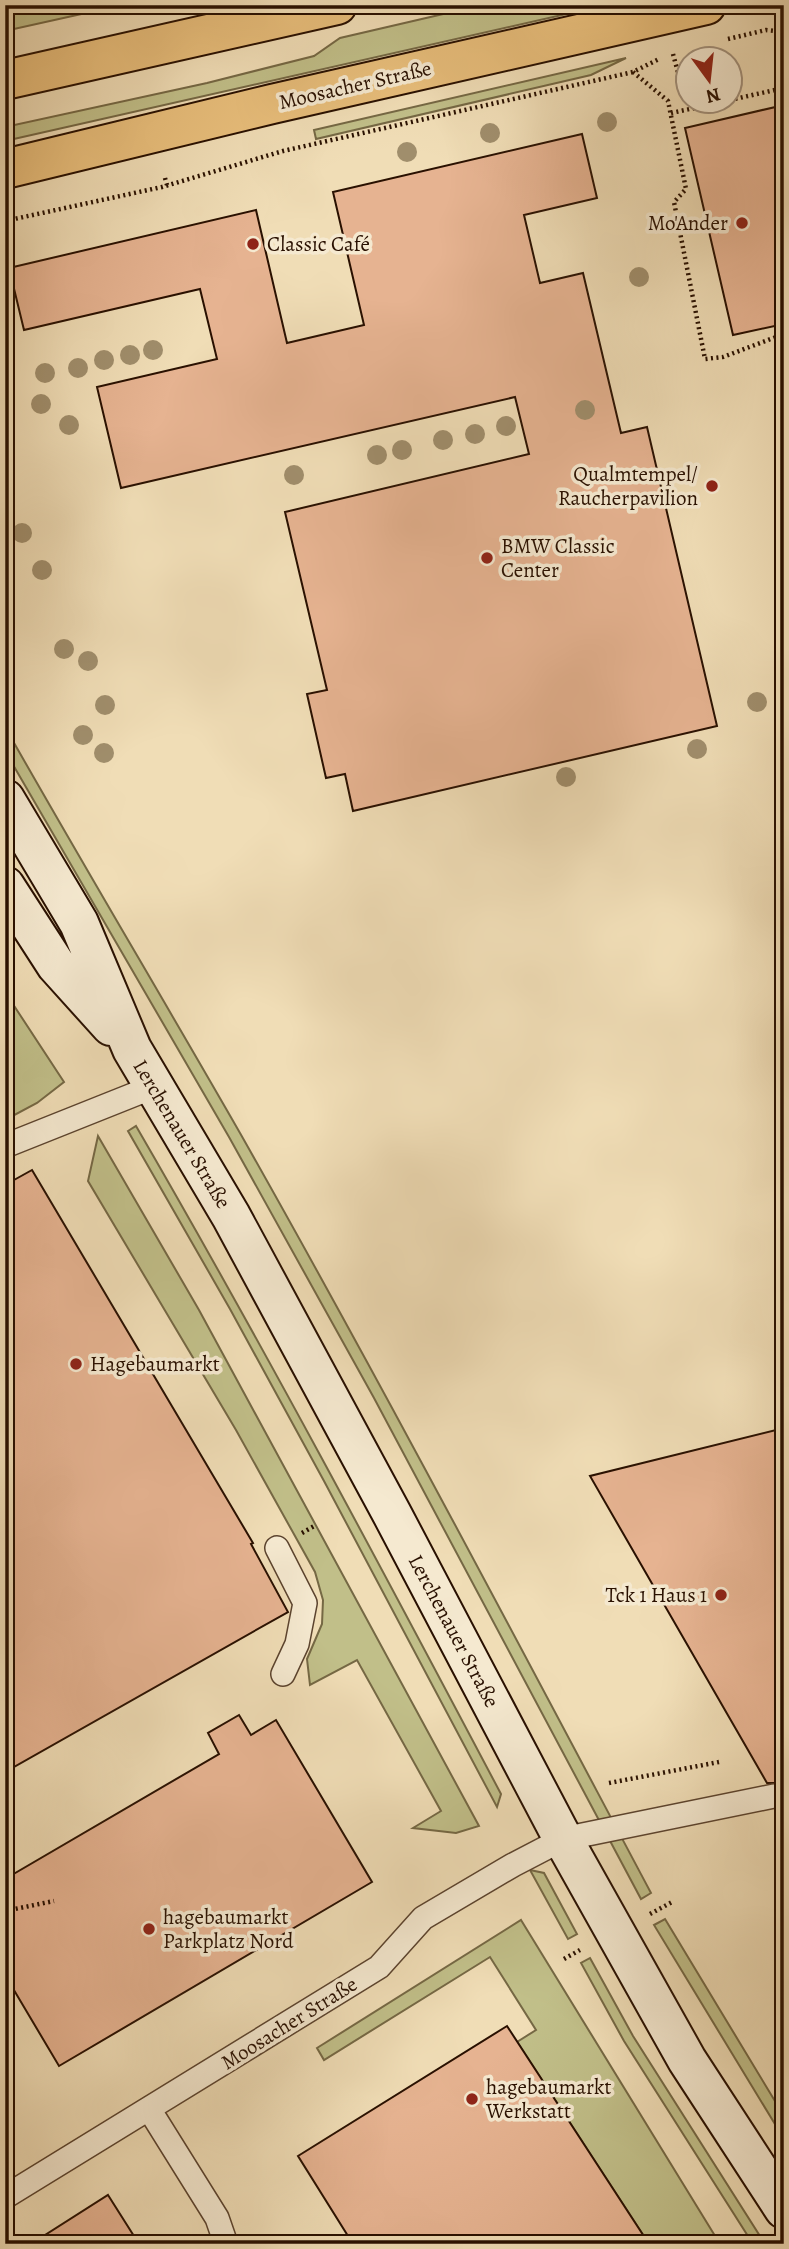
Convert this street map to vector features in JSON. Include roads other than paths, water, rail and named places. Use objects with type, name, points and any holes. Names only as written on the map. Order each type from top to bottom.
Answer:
[{"type":"main road","points":[[5,80],[337,5]]},
{"type":"main road","name":"Moosacher Straße","points":[[5,169],[272,104],[706,5]]},
{"type":"main road","name":"Lerchenauer Straße","points":[[5,799],[79,923],[132,1049],[231,1216],[399,1526],[563,1839],[687,2060],[784,2209]]},
{"type":"main road","name":"Lerchenauer Straße","points":[[5,886],[57,965],[132,1049]]},
{"type":"lane","points":[[5,1146],[153,1087]]},
{"type":"lane","points":[[277,1548],[305,1604],[297,1644],[284,1674]]},
{"type":"lane","name":"Moosacher Straße","points":[[5,2197],[379,1967],[423,1918],[513,1865],[563,1839],[774,1796]]},
{"type":"lane","points":[[149,2109],[217,2218],[226,2244]]},
{"type":"place","name":"Mo'Ander","points":[[742,223]]},
{"type":"place","name":"Classic Café","points":[[253,244]]},
{"type":"place","name":"Qualmtempel/ Raucherpavilion","points":[[712,486]]},
{"type":"place","name":"BMW Classic Center","points":[[487,558]]},
{"type":"place","name":"Hagebaumarkt","points":[[76,1364]]},
{"type":"place","name":"Tck 1 Haus 1","points":[[721,1595]]},
{"type":"place","name":"hagebaumarkt Parkplatz Nord","points":[[149,1929]]},
{"type":"place","name":"hagebaumarkt Werkstatt","points":[[472,2099]]}]
